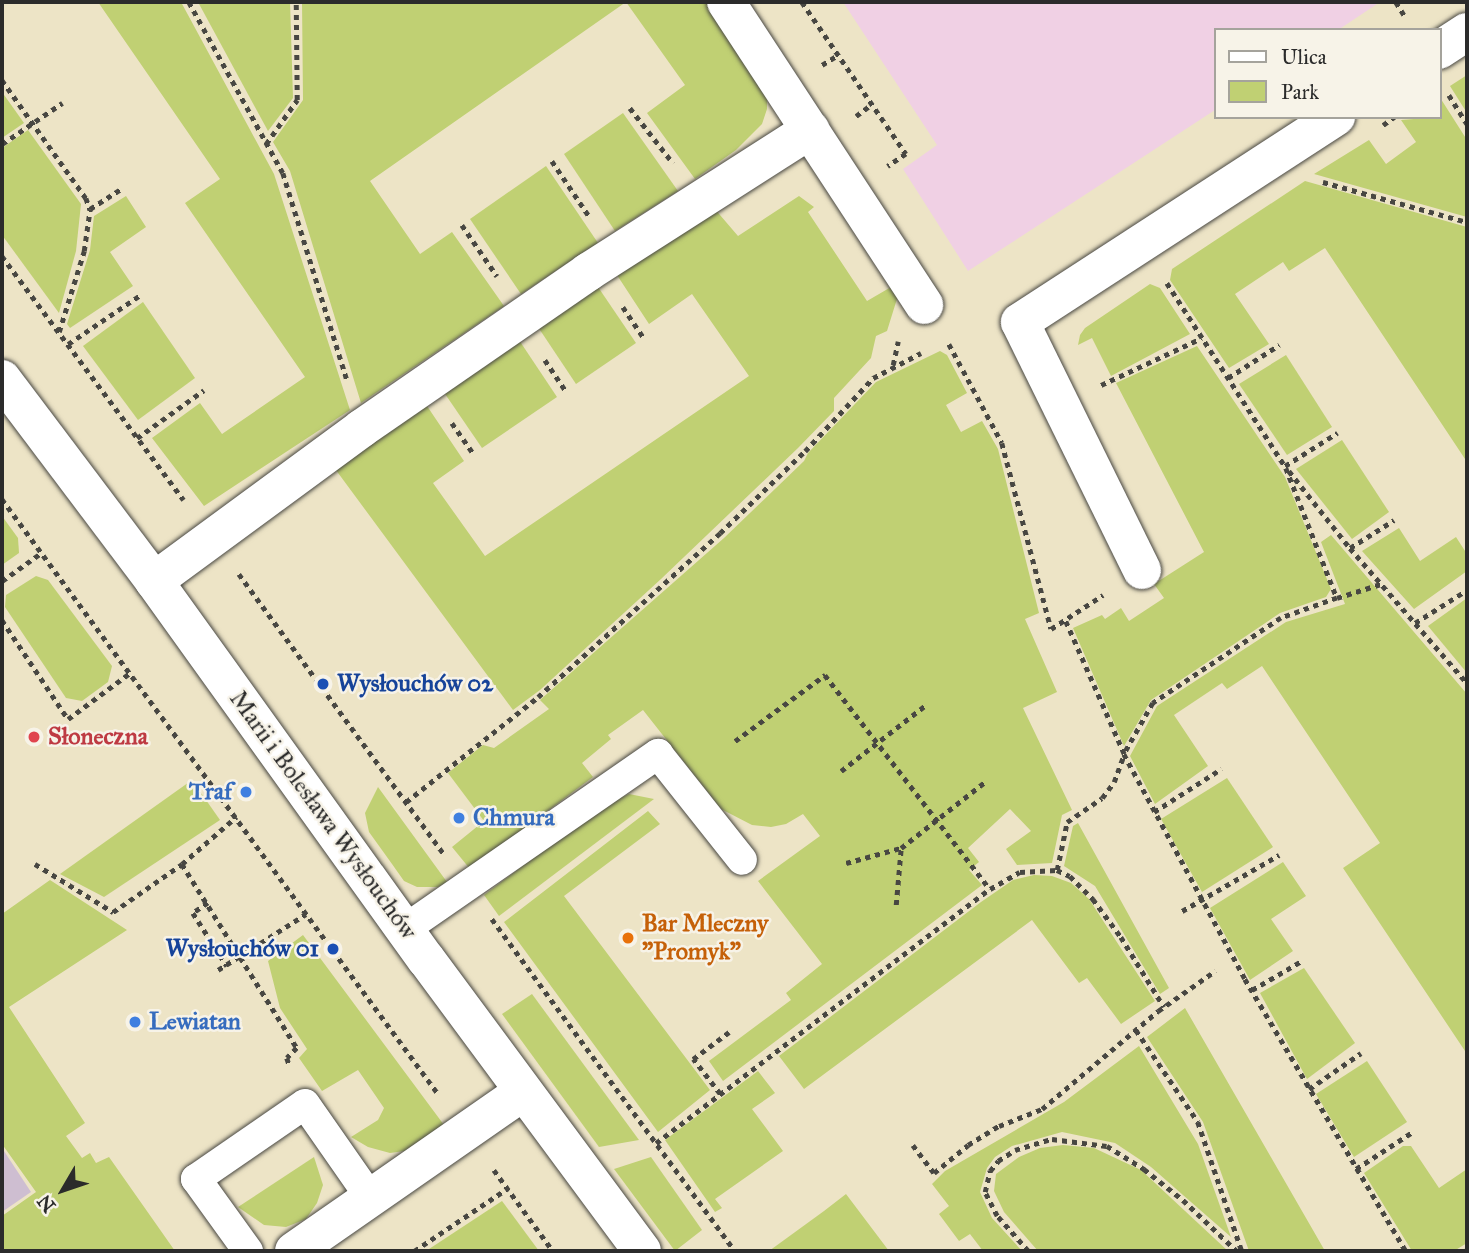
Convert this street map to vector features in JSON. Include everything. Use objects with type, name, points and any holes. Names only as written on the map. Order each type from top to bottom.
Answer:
[{"type":"street","points":[[726,2],[923,305]]},
{"type":"street","points":[[1441,68],[1467,32]]},
{"type":"street","points":[[1142,570],[1020,322],[1333,119]]},
{"type":"street","points":[[154,581],[362,428],[616,255],[810,130]]},
{"type":"street","name":"Marii i Bolesława Wysłouchów","points":[[2,379],[154,581],[523,1092],[642,1251]]},
{"type":"street","points":[[294,1251],[372,1200],[523,1092]]},
{"type":"lane","points":[[405,929],[658,754],[742,860]]},
{"type":"lane","points":[[248,1251],[196,1179],[305,1104],[372,1200]]},
{"type":"path","points":[[189,2],[283,173],[362,428]]},
{"type":"path","points":[[266,144],[297,100],[296,2]]},
{"type":"path","points":[[802,2],[906,154],[850,192]]},
{"type":"path","points":[[1441,68],[1467,124]]},
{"type":"path","points":[[2,80],[86,198],[90,209],[83,251],[59,333]]},
{"type":"path","points":[[2,144],[62,103]]},
{"type":"path","points":[[630,108],[672,161]]},
{"type":"path","points":[[552,161],[616,255]]},
{"type":"path","points":[[1317,180],[1467,222]]},
{"type":"path","points":[[90,209],[121,189]]},
{"type":"path","points":[[462,225],[524,317]]},
{"type":"path","points":[[1142,243],[1285,467],[1350,548],[1467,683]]},
{"type":"path","points":[[2,256],[214,539],[735,1251]]},
{"type":"path","points":[[68,344],[139,296]]},
{"type":"path","points":[[1060,404],[1202,338]]},
{"type":"path","points":[[936,346],[947,342],[1002,443],[1051,629],[1142,570]]},
{"type":"path","points":[[1228,378],[1279,345]]},
{"type":"path","points":[[406,802],[538,697],[720,533],[805,451],[873,378],[926,351]]},
{"type":"path","points":[[137,438],[204,390]]},
{"type":"path","points":[[1285,467],[1337,433]]},
{"type":"path","points":[[1285,467],[1337,598]]},
{"type":"path","points":[[2,499],[553,1251]]},
{"type":"path","points":[[1350,548],[1394,520]]},
{"type":"path","points":[[2,581],[41,553]]},
{"type":"path","points":[[1057,870],[1067,822],[1102,798],[1114,782],[1124,754],[1153,703],[1281,618],[1381,584]]},
{"type":"path","points":[[1415,623],[1467,590]]},
{"type":"path","points":[[2,620],[68,719],[130,673]]},
{"type":"path","points":[[1065,620],[1124,754],[1200,900],[1406,1251]]},
{"type":"path","points":[[735,741],[825,675],[990,889]]},
{"type":"path","points":[[841,771],[927,704]]},
{"type":"path","points":[[1153,812],[1221,769]]},
{"type":"path","points":[[846,863],[901,848],[985,782]]},
{"type":"path","points":[[34,864],[113,912],[182,864],[236,817]]},
{"type":"path","points":[[896,905],[901,848]]},
{"type":"path","points":[[1182,911],[1279,855]]},
{"type":"path","points":[[182,864],[243,957],[297,1048],[287,1058],[305,1104]]},
{"type":"path","points":[[656,1143],[990,889],[1020,872],[1057,870],[1070,876],[1093,899],[1121,937],[1164,1007]]},
{"type":"path","points":[[208,903],[193,914],[227,965]]},
{"type":"path","points":[[218,970],[243,957],[306,914]]},
{"type":"path","points":[[1252,990],[1300,962]]},
{"type":"path","points":[[913,1145],[934,1173],[968,1145],[999,1126],[1042,1109],[1164,1007],[1215,971]]},
{"type":"path","points":[[1136,1030],[1198,1122],[1239,1251]]},
{"type":"path","points":[[720,1094],[694,1059],[729,1032]]},
{"type":"path","points":[[1309,1089],[1361,1053]]},
{"type":"path","points":[[1356,1169],[1414,1131]]},
{"type":"path","points":[[1028,1251],[997,1216],[985,1192],[990,1171],[998,1161],[1015,1150],[1052,1139],[1107,1146],[1144,1169],[1183,1200],[1239,1251]]},
{"type":"path","points":[[414,1251],[508,1188]]},
{"type":"shaded area","points":[[843,2],[1380,2],[1341,28],[1214,28],[1214,111],[968,271],[903,169],[937,145]]},
{"type":"shaded area","points":[[2,1148],[31,1192],[2,1212]]},
{"type":"green space","points":[[98,2],[181,2],[274,174],[350,410],[204,506],[152,438],[200,403],[222,434],[305,377],[185,203],[220,179]]},
{"type":"green space","points":[[198,2],[290,2],[293,98],[268,131]]},
{"type":"green space","points":[[302,2],[626,2],[370,181],[420,254],[452,232],[504,306],[361,403],[290,171],[273,142],[303,100]]},
{"type":"green space","points":[[626,2],[706,2],[759,76],[767,93],[767,109],[762,124],[736,150],[695,179],[647,113],[685,85]]},
{"type":"green space","points":[[1467,75],[1467,113],[1450,86]]},
{"type":"green space","points":[[2,92],[24,123],[2,138]]},
{"type":"green space","points":[[1441,99],[1467,140],[1467,217],[1314,174],[1369,140],[1386,164],[1416,142],[1401,120],[1441,119]]},
{"type":"green space","points":[[623,113],[678,191],[615,231],[564,154]]},
{"type":"green space","points":[[28,130],[81,204],[76,251],[59,313],[2,235],[2,148]]},
{"type":"green space","points":[[546,166],[598,243],[521,294],[470,219]]},
{"type":"green space","points":[[1305,181],[1467,227],[1467,462],[1325,248],[1289,271],[1283,262],[1235,294],[1269,344],[1229,368],[1170,280],[1172,269]]},
{"type":"green space","points":[[126,196],[146,227],[110,252],[133,286],[70,328],[67,324],[90,250],[94,216]]},
{"type":"green space","points":[[799,196],[814,207],[808,212],[867,301],[898,283],[901,286],[887,331],[876,336],[871,358],[834,398],[834,411],[798,448],[661,579],[540,690],[513,710],[330,462],[423,400],[464,461],[433,483],[485,556],[749,376],[692,294],[649,324],[615,272],[714,208],[738,236]]},
{"type":"green space","points":[[596,284],[636,343],[576,384],[536,324]]},
{"type":"green space","points":[[1150,284],[1160,288],[1190,334],[1111,376],[1092,338],[1078,345],[1080,335],[1085,328]]},
{"type":"green space","points":[[143,302],[195,378],[138,420],[83,346]]},
{"type":"green space","points":[[517,337],[557,397],[482,448],[441,388]]},
{"type":"green space","points":[[1197,346],[1285,477],[1331,589],[1326,597],[1280,613],[1151,700],[1124,746],[1073,628],[1102,615],[1105,619],[1121,608],[1129,621],[1164,598],[1154,584],[1204,552],[1116,383]]},
{"type":"green space","points":[[940,351],[947,355],[967,393],[946,405],[961,432],[982,421],[998,449],[1039,613],[1025,619],[1057,692],[1023,708],[1072,810],[1062,815],[1052,863],[1017,865],[1006,849],[1031,831],[1010,809],[968,848],[979,862],[969,870],[982,885],[723,1081],[709,1061],[791,1000],[786,993],[822,964],[758,881],[820,836],[803,814],[786,824],[771,827],[752,825],[721,809],[643,710],[608,735],[611,739],[582,763],[593,777],[470,869],[452,847],[484,821],[448,773],[483,745],[494,748],[549,709],[540,700],[724,538],[804,461],[808,453],[876,382]]},
{"type":"green space","points":[[1286,355],[1332,427],[1287,455],[1239,384]]},
{"type":"green space","points":[[1342,440],[1389,512],[1352,539],[1296,469]]},
{"type":"green space","points":[[2,516],[18,538],[19,553],[2,565]]},
{"type":"green space","points":[[1399,528],[1420,561],[1456,537],[1467,554],[1467,571],[1414,609],[1362,551]]},
{"type":"green space","points":[[1331,535],[1467,694],[1467,1054],[1343,868],[1380,843],[1262,666],[1227,689],[1222,683],[1174,715],[1208,766],[1155,804],[1130,756],[1157,706],[1286,622],[1345,604],[1321,542]]},
{"type":"green space","points":[[36,576],[48,580],[112,666],[108,682],[82,701],[66,698],[5,607],[6,595]]},
{"type":"green space","points":[[1467,598],[1467,673],[1428,626]]},
{"type":"green space","points":[[1227,778],[1273,847],[1202,892],[1161,819]]},
{"type":"green space","points":[[192,780],[220,820],[104,897],[60,874]]},
{"type":"green space","points":[[378,787],[447,882],[438,887],[417,887],[404,881],[369,832],[365,813]]},
{"type":"green space","points":[[629,794],[654,799],[499,916],[484,895],[601,807]]},
{"type":"green space","points":[[648,811],[660,824],[564,896],[710,1090],[658,1132],[504,922]]},
{"type":"green space","points":[[1078,823],[1169,988],[1160,994],[1095,886],[1064,866],[1073,826]]},
{"type":"green space","points":[[1283,862],[1306,896],[1271,919],[1293,951],[1250,980],[1210,908]]},
{"type":"green space","points":[[1034,875],[1052,876],[1071,883],[1089,899],[1155,1001],[1121,1024],[1087,978],[1079,983],[1032,920],[804,1089],[779,1056],[981,902],[1013,880]]},
{"type":"green space","points":[[50,880],[127,930],[9,1007],[85,1123],[66,1136],[82,1158],[90,1153],[96,1163],[109,1157],[175,1251],[4,1251],[2,1248],[2,1216],[36,1192],[2,1144],[2,914]]},
{"type":"green space","points":[[303,935],[444,1125],[412,1150],[390,1153],[368,1147],[351,1137],[378,1120],[384,1108],[358,1070],[322,1091],[299,1058],[307,1049],[280,1008],[268,961]]},
{"type":"green space","points":[[1304,968],[1355,1043],[1307,1079],[1260,993]]},
{"type":"green space","points":[[532,994],[639,1140],[599,1147],[502,1014]]},
{"type":"green space","points":[[1185,1008],[1325,1251],[1249,1251],[1203,1122],[1147,1037]]},
{"type":"green space","points":[[1139,1046],[1198,1144],[1231,1237],[1151,1167],[1115,1143],[1062,1132],[1012,1146],[995,1157],[987,1168],[980,1192],[992,1218],[1022,1251],[983,1251],[970,1234],[959,1241],[939,1214],[949,1206],[932,1184],[945,1171],[1064,1102]]},
{"type":"green space","points":[[1367,1061],[1407,1122],[1354,1157],[1316,1094]]},
{"type":"green space","points":[[758,1071],[775,1093],[752,1109],[783,1151],[715,1199],[722,1208],[715,1212],[665,1140]]},
{"type":"green space","points":[[1063,1145],[1094,1148],[1141,1170],[1228,1251],[1038,1251],[1004,1212],[994,1191],[996,1174],[1019,1157],[1040,1148]]},
{"type":"green space","points":[[1403,1146],[1411,1146],[1439,1188],[1467,1169],[1467,1243],[1454,1251],[1412,1251],[1364,1173]]},
{"type":"green space","points":[[314,1157],[323,1185],[317,1203],[306,1219],[286,1227],[264,1225],[238,1207]]},
{"type":"green space","points":[[651,1157],[702,1230],[675,1251],[614,1169]]},
{"type":"green space","points":[[846,1194],[889,1251],[769,1251],[824,1211]]},
{"type":"green space","points":[[502,1201],[539,1251],[426,1251]]},
{"type":"place","name":"Wysłouchów 02","points":[[323,684]]},
{"type":"place","name":"Słoneczna","points":[[34,737]]},
{"type":"place","name":"Traf","points":[[246,792]]},
{"type":"place","name":"Chmura","points":[[459,818]]},
{"type":"place","name":"Bar Mleczny \"Promyk\"","points":[[628,938]]},
{"type":"place","name":"Wysłouchów 01","points":[[333,949]]},
{"type":"place","name":"Lewiatan","points":[[135,1022]]}]
